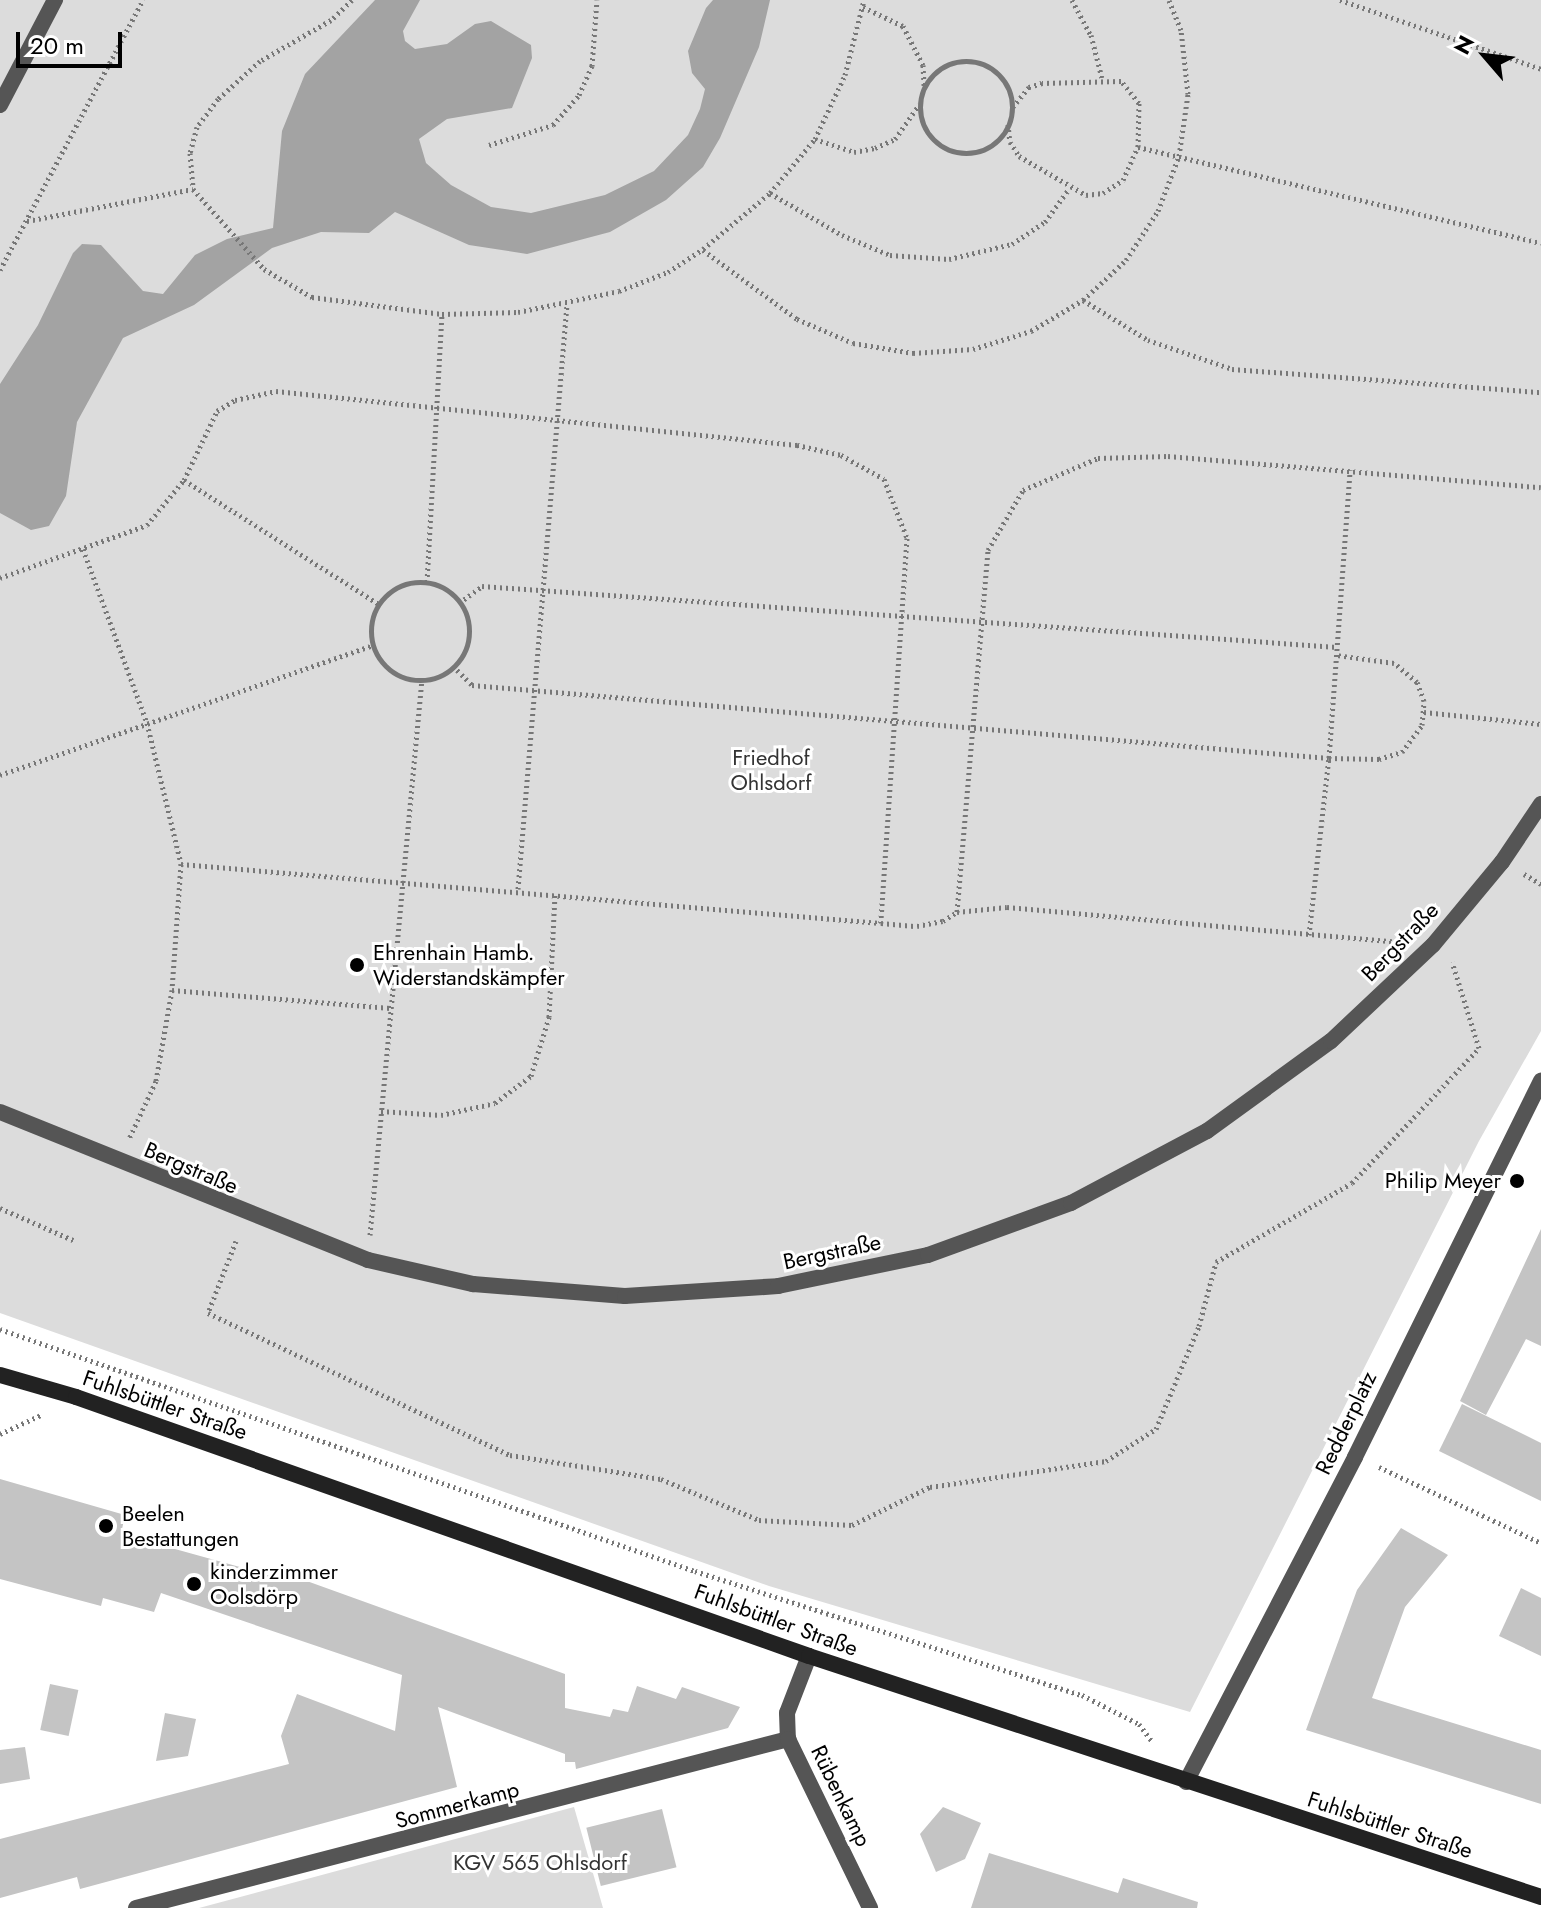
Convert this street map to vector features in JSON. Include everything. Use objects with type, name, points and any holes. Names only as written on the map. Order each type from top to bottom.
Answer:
[{"type":"main road","name":"Fuhlsbüttler Straße","points":[[0,1375],[90,1402],[809,1656],[1541,1897]]},
{"type":"street","points":[[0,105],[55,0]]},
{"type":"street","name":"Bergstraße","points":[[0,1112],[368,1260],[473,1284],[625,1296],[778,1286],[928,1255],[1071,1203],[1207,1131],[1331,1041],[1433,945],[1502,862],[1541,804]]},
{"type":"street","name":"Redderplatz","points":[[1186,1782],[1355,1457],[1541,1080]]},
{"type":"street","name":"Rübenkamp","points":[[809,1656],[787,1713],[788,1739],[870,1908]]},
{"type":"street","name":"Sommerkamp","points":[[136,1908],[788,1739]]},
{"type":"path","points":[[0,270],[143,0]]},
{"type":"path","points":[[352,0],[331,20],[260,61],[218,99],[197,127],[190,153],[193,189],[264,269],[312,297],[442,314],[567,304],[668,272],[703,249],[770,193],[815,139],[845,75],[863,3],[903,26],[923,65],[924,87],[920,104],[895,139],[875,148],[854,152],[815,139]]},
{"type":"path","points":[[489,145],[553,125],[579,95],[592,66],[597,0]]},
{"type":"path","points":[[1072,0],[1091,35],[1102,78]]},
{"type":"path","points":[[703,249],[797,319],[853,343],[913,353],[988,344],[1031,331],[1083,300],[1126,260],[1158,211],[1179,156],[1188,94],[1181,30],[1169,0]]},
{"type":"path","points":[[1340,0],[1541,69]]},
{"type":"path","points":[[924,87],[946,65],[977,61],[1003,79],[1012,108]]},
{"type":"path","points":[[920,104],[927,131],[949,149],[977,151],[1001,136],[1012,108],[1029,87],[1102,78],[1131,88],[1142,120],[1138,147],[1123,180],[1103,193],[1086,195],[1069,189],[1019,156],[1010,142],[1008,124]]},
{"type":"path","points":[[1138,147],[1541,243]]},
{"type":"path","points":[[26,222],[193,189]]},
{"type":"path","points":[[770,193],[842,235],[890,255],[935,259],[1012,244],[1045,222],[1069,189]]},
{"type":"path","points":[[1083,300],[1148,340],[1232,369],[1541,392]]},
{"type":"path","points":[[518,889],[567,304]]},
{"type":"path","points":[[427,582],[442,314]]},
{"type":"path","points":[[0,578],[147,525],[184,480],[205,430],[217,411],[235,400],[276,391],[435,405],[797,445],[864,464],[884,479],[907,538],[905,617],[881,923]]},
{"type":"path","points":[[957,912],[988,550],[1023,490],[1098,458],[1168,456],[1541,487]]},
{"type":"path","points":[[1309,935],[1329,758],[1350,470]]},
{"type":"path","points":[[184,480],[379,604]]},
{"type":"path","points":[[83,549],[147,723],[181,864],[172,990],[156,1081],[118,1161]]},
{"type":"path","points":[[427,582],[459,603],[468,623],[468,639],[453,666],[422,679],[392,671],[373,645],[379,604],[400,586],[427,582]]},
{"type":"path","points":[[459,603],[482,586],[543,589],[1337,647]]},
{"type":"path","points":[[0,775],[373,645]]},
{"type":"path","points":[[453,666],[472,685],[1329,758],[1392,757],[1411,745],[1424,712],[1417,682],[1403,668],[1378,659],[1336,655]]},
{"type":"path","points":[[368,1260],[422,679]]},
{"type":"path","points":[[1424,712],[1541,724]]},
{"type":"path","points":[[181,864],[518,889],[917,926],[943,921],[957,912],[1007,907],[1433,945]]},
{"type":"path","points":[[381,1111],[441,1115],[495,1103],[531,1076],[549,1017],[555,894]]},
{"type":"path","points":[[236,1241],[208,1313],[510,1455],[661,1479],[759,1520],[852,1525],[930,1487],[1106,1461],[1156,1429],[1199,1326],[1216,1262],[1352,1183],[1479,1048],[1452,962]]},
{"type":"path","points":[[172,990],[390,1008]]},
{"type":"path","points":[[0,1208],[73,1240]]},
{"type":"path","points":[[0,1329],[695,1571],[1082,1695],[1139,1724]]},
{"type":"path","points":[[1355,1457],[1541,1543]]},
{"type":"green space","name":"Friedhof Ohlsdorf","points":[[0,0],[1541,0],[1541,1031],[1479,1141],[1190,1712],[769,1586],[0,1313]]},
{"type":"green space","name":"KGV 565 Ohlsdorf","points":[[574,1807],[603,1908],[199,1908]]},
{"type":"shaded area","points":[[375,0],[420,0],[403,31],[405,41],[415,49],[447,44],[475,24],[491,21],[531,45],[532,58],[512,108],[447,119],[419,139],[426,163],[451,185],[491,207],[531,213],[605,195],[654,171],[688,135],[700,109],[705,89],[692,73],[688,51],[706,8],[713,0],[770,0],[759,47],[720,138],[703,167],[666,200],[610,232],[527,254],[469,245],[395,212],[369,233],[321,232],[272,248],[194,305],[123,338],[77,422],[66,496],[49,526],[31,530],[0,513],[0,384],[38,325],[73,253],[82,244],[101,245],[143,291],[163,294],[195,255],[227,239],[273,228],[282,131],[305,74]]},
{"type":"building","points":[[1541,1229],[1541,1346],[1526,1339],[1486,1415],[1460,1401]]},
{"type":"building","points":[[1462,1404],[1541,1443],[1541,1501],[1439,1451]]},
{"type":"building","points":[[0,1479],[125,1515],[121,1534],[276,1577],[279,1571],[565,1674],[565,1708],[610,1717],[613,1709],[628,1712],[637,1686],[676,1699],[682,1687],[740,1707],[728,1728],[576,1769],[575,1762],[565,1762],[565,1754],[438,1707],[457,1787],[80,1889],[77,1877],[0,1898],[0,1839],[289,1764],[281,1736],[297,1694],[395,1731],[402,1675],[161,1593],[154,1612],[103,1598],[101,1606],[0,1579]]},
{"type":"building","points":[[1401,1528],[1448,1555],[1405,1607],[1372,1698],[1541,1750],[1541,1804],[1306,1730],[1357,1590]]},
{"type":"building","points":[[1521,1588],[1541,1598],[1541,1656],[1499,1636]]},
{"type":"building","points":[[50,1684],[78,1690],[69,1736],[40,1730]]},
{"type":"building","points":[[165,1713],[196,1719],[188,1756],[156,1761]]},
{"type":"building","points":[[25,1747],[30,1779],[0,1784],[0,1750]]},
{"type":"building","points":[[943,1807],[981,1823],[965,1859],[936,1872],[920,1834]]},
{"type":"building","points":[[662,1809],[677,1867],[601,1886],[586,1828]]},
{"type":"building","points":[[989,1853],[1118,1893],[1123,1878],[1198,1902],[1197,1908],[971,1908]]},
{"type":"place","name":"Ehrenhain Hamb. Widerstandskämpfer","points":[[357,965]]},
{"type":"place","name":"Philip Meyer","points":[[1517,1181]]},
{"type":"place","name":"Beelen Bestattungen","points":[[106,1526]]},
{"type":"place","name":"kinderzimmer Oolsdörp","points":[[194,1584]]}]
